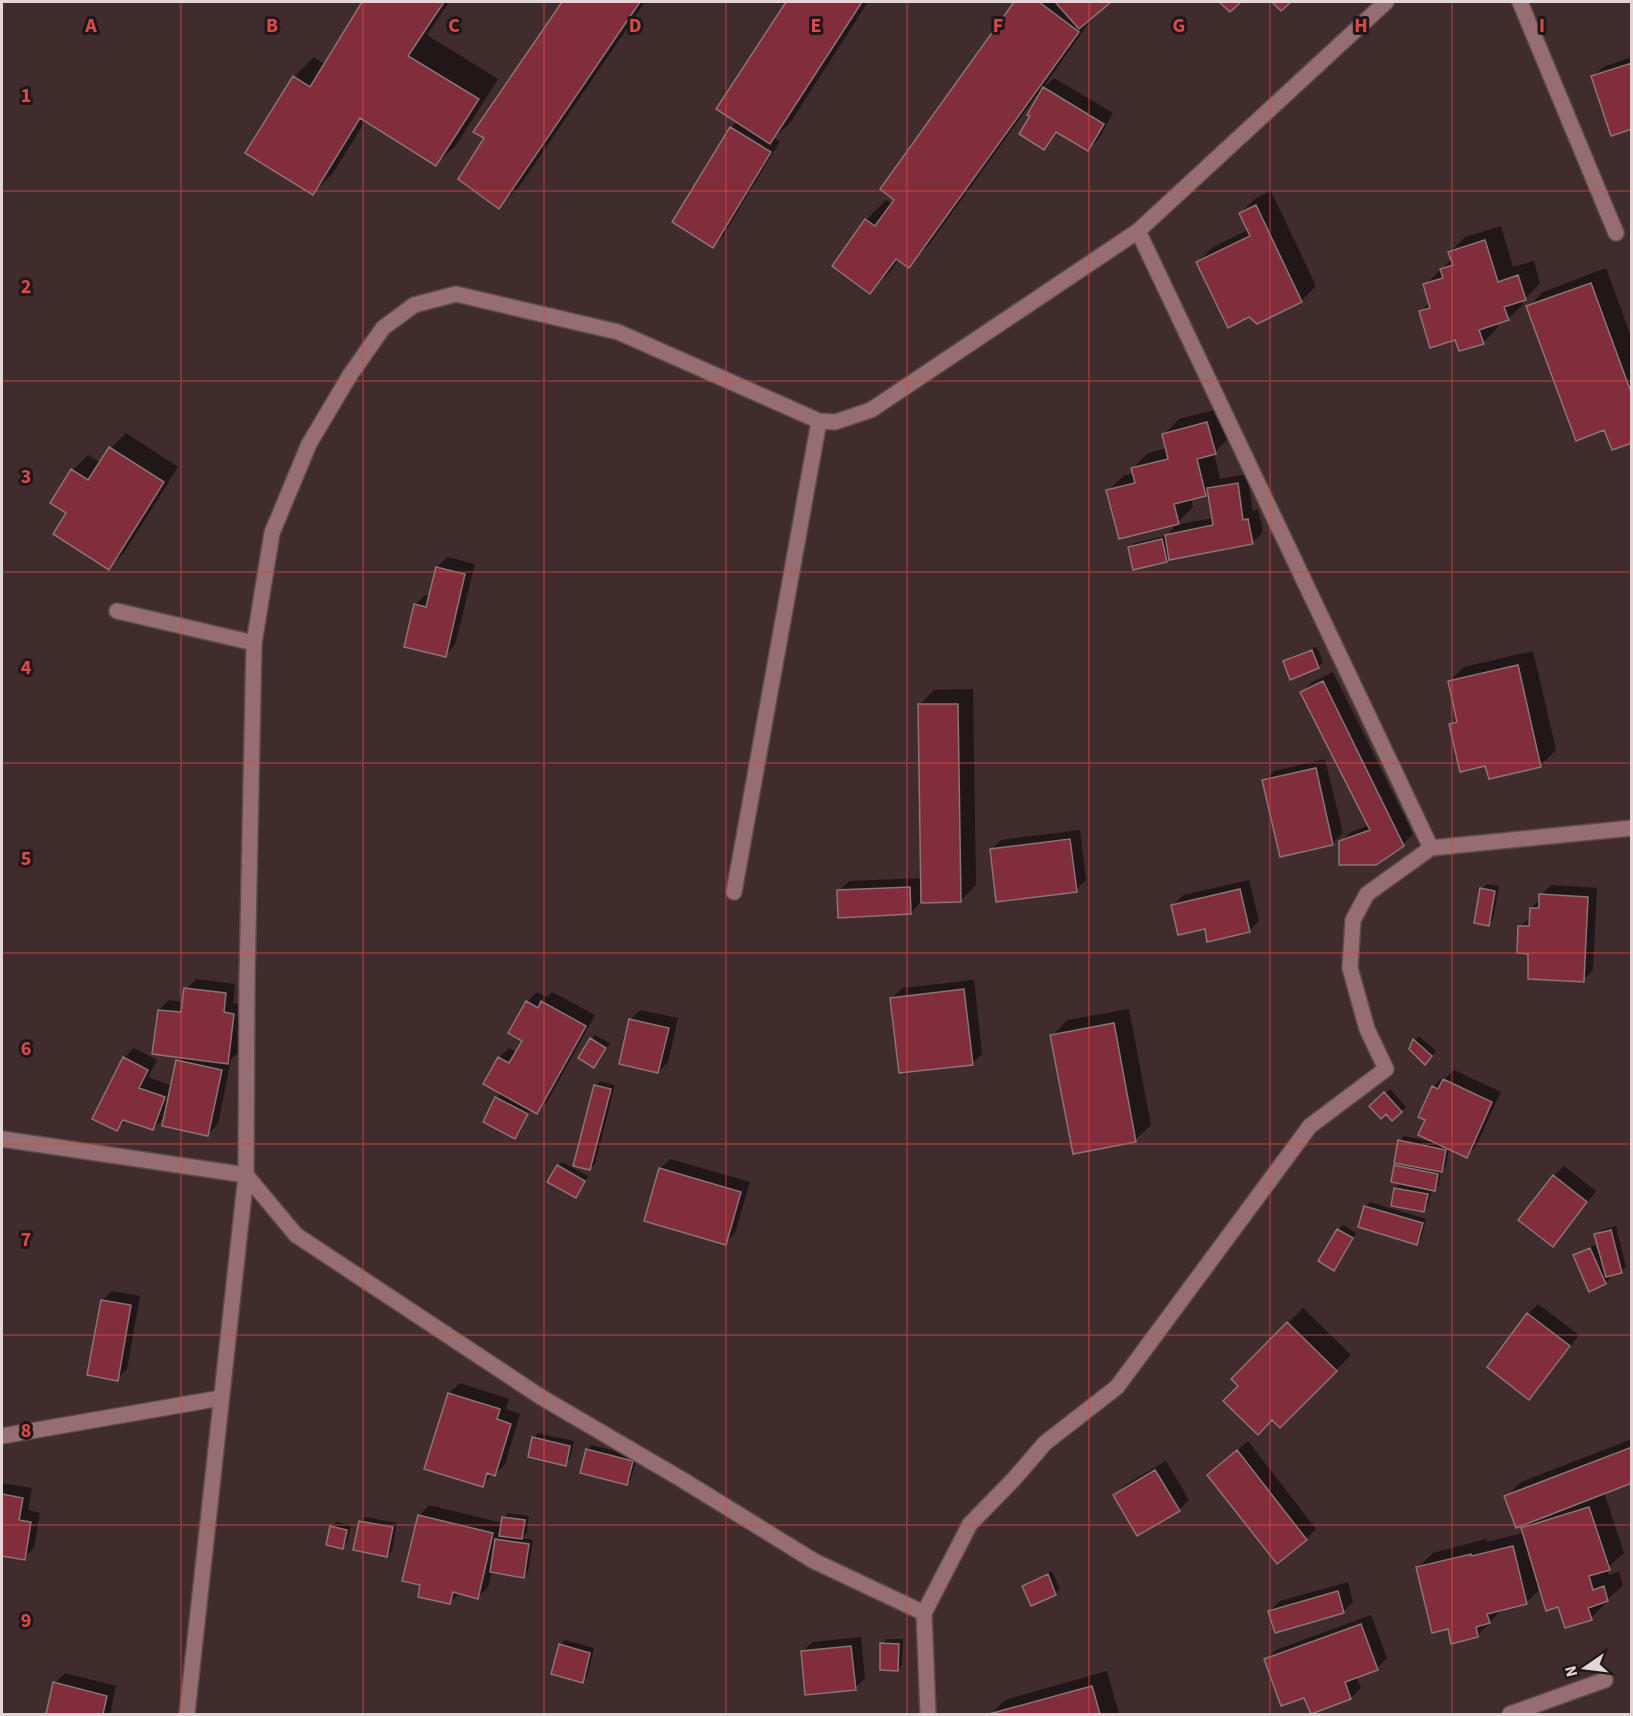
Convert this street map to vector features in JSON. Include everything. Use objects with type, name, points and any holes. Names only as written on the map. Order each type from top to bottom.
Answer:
[{"type":"street","points":[[187,1714],[246,1175],[247,980],[254,643],[272,533],[309,444],[383,328],[414,305],[456,294],[618,332],[819,421],[835,422],[871,410],[1138,231],[1386,2]]},
{"type":"street","points":[[1520,2],[1616,233]]},
{"type":"street","points":[[1138,231],[1431,848]]},
{"type":"street","points":[[734,892],[819,421]]},
{"type":"street","points":[[117,611],[254,643]]},
{"type":"street","points":[[928,1714],[924,1613],[970,1524],[1045,1443],[1118,1387],[1310,1126],[1386,1069],[1367,1029],[1350,968],[1353,920],[1367,894],[1431,848],[1632,828]]},
{"type":"street","points":[[2,1139],[246,1175],[296,1235],[541,1396],[814,1561],[924,1613]]},
{"type":"street","points":[[2,1436],[221,1398]]},
{"type":"street","points":[[1510,1714],[1605,1680]]},
{"type":"building","points":[[362,2],[444,2],[408,56],[479,99],[436,166],[360,118],[313,195],[245,153],[293,76],[310,87]]},
{"type":"building","points":[[562,2],[640,2],[499,209],[458,179],[484,138],[473,132]]},
{"type":"building","points":[[786,2],[862,2],[770,144],[716,109]]},
{"type":"building","points":[[1014,2],[1039,2],[1079,32],[909,268],[896,259],[870,294],[832,266],[865,219],[875,226],[894,200],[880,189]]},
{"type":"building","points":[[1055,2],[1111,2],[1079,29]]},
{"type":"building","points":[[1219,2],[1241,2],[1230,12]]},
{"type":"building","points":[[1272,2],[1291,2],[1281,11]]},
{"type":"building","points":[[1632,63],[1632,129],[1611,136],[1591,76]]},
{"type":"building","points":[[1043,87],[1104,124],[1088,151],[1056,132],[1044,150],[1019,134]]},
{"type":"building","points":[[730,127],[771,152],[713,248],[672,222]]},
{"type":"building","points":[[1256,205],[1302,302],[1257,324],[1249,317],[1228,328],[1196,262],[1250,236],[1239,213]]},
{"type":"building","points":[[1485,240],[1498,282],[1518,275],[1526,300],[1504,307],[1509,320],[1479,330],[1484,344],[1459,351],[1455,340],[1430,348],[1419,311],[1430,308],[1423,284],[1443,278],[1440,269],[1453,265],[1448,252]]},
{"type":"building","points":[[1591,283],[1632,395],[1632,443],[1612,450],[1604,430],[1576,441],[1526,306]]},
{"type":"building","points":[[1207,422],[1216,454],[1197,459],[1206,496],[1174,504],[1179,524],[1119,539],[1106,490],[1135,483],[1131,468],[1168,459],[1162,434]]},
{"type":"building","points":[[109,447],[164,482],[109,570],[53,534],[66,513],[50,503],[71,469],[88,480]]},
{"type":"building","points":[[1238,483],[1243,520],[1248,519],[1253,544],[1169,560],[1165,535],[1213,525],[1207,488]]},
{"type":"building","points":[[1162,539],[1167,562],[1133,570],[1128,547]]},
{"type":"building","points":[[436,567],[465,574],[446,657],[404,647],[414,604],[426,607]]},
{"type":"building","points":[[1312,650],[1319,668],[1290,680],[1283,661]]},
{"type":"building","points":[[1518,665],[1541,767],[1489,779],[1485,766],[1460,772],[1449,724],[1457,722],[1448,681]]},
{"type":"building","points":[[1323,681],[1404,846],[1376,865],[1339,865],[1339,841],[1370,830],[1300,692]]},
{"type":"building","points":[[918,704],[958,704],[961,902],[921,903]]},
{"type":"building","points":[[1316,768],[1333,845],[1280,857],[1262,780]]},
{"type":"building","points":[[1070,839],[1077,892],[996,902],[990,849]]},
{"type":"building","points":[[910,887],[911,914],[838,918],[837,890]]},
{"type":"building","points":[[1480,888],[1495,891],[1489,926],[1474,923]]},
{"type":"building","points":[[1240,889],[1250,932],[1207,942],[1205,929],[1178,935],[1171,905]]},
{"type":"building","points":[[1539,894],[1588,897],[1584,982],[1528,979],[1528,954],[1517,953],[1518,926],[1529,926],[1530,908],[1539,908]]},
{"type":"building","points":[[184,988],[226,993],[224,1012],[234,1014],[228,1064],[152,1054],[158,1010],[181,1012]]},
{"type":"building","points":[[964,989],[973,1065],[899,1073],[890,998]]},
{"type":"building","points":[[526,1001],[538,1008],[541,1001],[586,1026],[537,1114],[483,1084],[498,1057],[509,1063],[522,1041],[508,1033]]},
{"type":"building","points":[[629,1019],[669,1028],[658,1073],[619,1064]]},
{"type":"building","points":[[1114,1023],[1136,1142],[1073,1154],[1050,1035]]},
{"type":"building","points":[[590,1038],[606,1048],[594,1068],[578,1058]]},
{"type":"building","points":[[1413,1039],[1432,1056],[1425,1065],[1409,1049]]},
{"type":"building","points":[[123,1057],[148,1070],[139,1088],[165,1097],[153,1130],[123,1120],[117,1131],[92,1119]]},
{"type":"building","points":[[176,1060],[222,1070],[208,1136],[162,1126]]},
{"type":"building","points":[[1443,1079],[1492,1102],[1467,1158],[1418,1135],[1425,1120],[1418,1117],[1432,1086],[1438,1089]]},
{"type":"building","points":[[594,1085],[611,1089],[590,1170],[573,1166]]},
{"type":"building","points":[[1384,1092],[1402,1112],[1392,1121],[1386,1114],[1381,1119],[1369,1106]]},
{"type":"building","points":[[495,1097],[528,1114],[515,1139],[483,1122]]},
{"type":"building","points":[[1398,1140],[1446,1150],[1442,1172],[1394,1163]]},
{"type":"building","points":[[557,1165],[585,1181],[576,1198],[547,1182]]},
{"type":"building","points":[[1394,1165],[1438,1174],[1435,1191],[1391,1182]]},
{"type":"building","points":[[659,1168],[741,1192],[726,1245],[644,1221]]},
{"type":"building","points":[[1553,1175],[1587,1202],[1553,1247],[1518,1220]]},
{"type":"building","points":[[1394,1188],[1428,1194],[1424,1212],[1391,1206]]},
{"type":"building","points":[[1364,1206],[1423,1223],[1417,1245],[1358,1227]]},
{"type":"building","points":[[1337,1229],[1353,1238],[1334,1271],[1318,1261]]},
{"type":"building","points":[[1611,1230],[1622,1273],[1606,1277],[1594,1234]]},
{"type":"building","points":[[1590,1248],[1606,1284],[1589,1292],[1573,1255]]},
{"type":"building","points":[[101,1300],[131,1305],[118,1381],[87,1375]]},
{"type":"building","points":[[1527,1313],[1570,1346],[1529,1400],[1487,1367]]},
{"type":"building","points":[[1287,1322],[1337,1371],[1280,1428],[1272,1420],[1258,1435],[1223,1401],[1238,1386],[1231,1379]]},
{"type":"building","points":[[448,1393],[500,1409],[497,1419],[511,1424],[495,1476],[487,1473],[483,1487],[424,1469]]},
{"type":"building","points":[[532,1437],[570,1446],[566,1466],[528,1457]]},
{"type":"building","points":[[1632,1447],[1632,1483],[1516,1528],[1504,1496]]},
{"type":"building","points":[[586,1449],[633,1461],[627,1485],[580,1473]]},
{"type":"building","points":[[1237,1450],[1307,1540],[1277,1564],[1207,1475]]},
{"type":"building","points":[[1155,1470],[1180,1511],[1137,1536],[1113,1495]]},
{"type":"building","points":[[2,1494],[23,1498],[19,1520],[31,1522],[25,1560],[2,1556]]},
{"type":"building","points":[[1589,1507],[1610,1570],[1589,1576],[1593,1590],[1604,1586],[1608,1601],[1588,1608],[1592,1620],[1565,1628],[1558,1607],[1546,1611],[1521,1528]]},
{"type":"building","points":[[418,1515],[493,1533],[478,1599],[453,1592],[450,1604],[418,1597],[420,1585],[402,1581]]},
{"type":"building","points":[[502,1517],[525,1520],[522,1539],[499,1536]]},
{"type":"building","points":[[359,1521],[393,1527],[387,1557],[353,1550]]},
{"type":"building","points":[[330,1526],[347,1530],[343,1549],[326,1545]]},
{"type":"building","points":[[495,1539],[529,1544],[524,1578],[490,1572]]},
{"type":"building","points":[[1513,1546],[1527,1604],[1487,1614],[1490,1623],[1476,1627],[1478,1637],[1451,1644],[1448,1629],[1432,1633],[1416,1567]]},
{"type":"building","points":[[1048,1574],[1056,1595],[1031,1606],[1022,1586]]},
{"type":"building","points":[[1338,1591],[1344,1613],[1275,1633],[1268,1611]]},
{"type":"building","points":[[1361,1624],[1378,1670],[1345,1682],[1351,1699],[1311,1714],[1304,1698],[1281,1706],[1264,1659]]},
{"type":"building","points":[[880,1643],[899,1644],[898,1671],[880,1670]]},
{"type":"building","points":[[559,1644],[590,1653],[583,1683],[551,1674]]},
{"type":"building","points":[[851,1646],[856,1690],[805,1695],[801,1651]]},
{"type":"building","points":[[53,1682],[107,1696],[103,1714],[46,1714]]},
{"type":"building","points":[[1092,1686],[1100,1714],[989,1714]]}]
